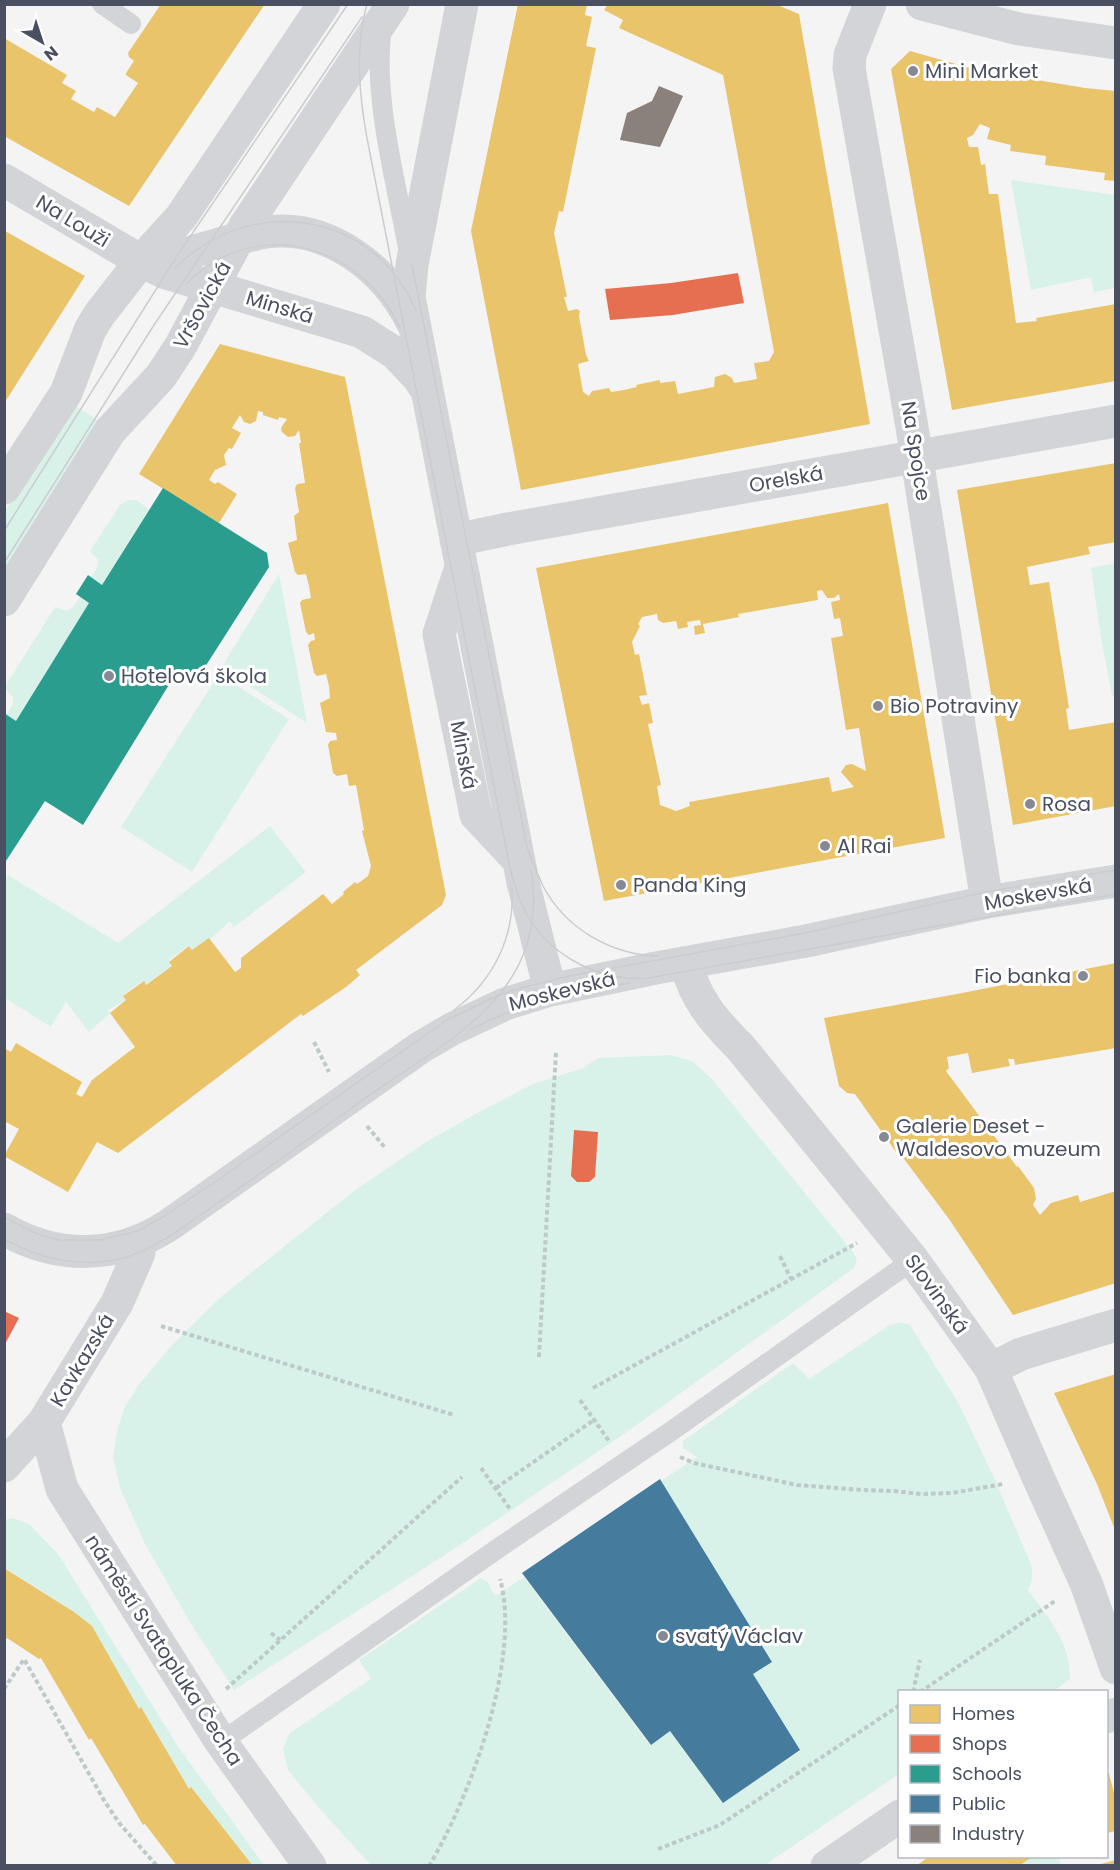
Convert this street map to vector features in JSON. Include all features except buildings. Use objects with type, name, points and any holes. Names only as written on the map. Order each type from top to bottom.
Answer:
[{"type":"main road","points":[[4,488],[66,393],[90,330],[110,299],[181,217],[324,4]]},
{"type":"main road","name":"Vršovická","points":[[4,600],[110,431],[160,375],[180,347],[245,226],[388,8]]},
{"type":"street","name":"Minská","points":[[462,4],[412,265],[409,297],[459,553],[440,634],[476,815],[519,861],[550,990]]},
{"type":"street","name":"Na Spojce","points":[[870,4],[850,55],[849,68],[917,456],[987,902]]},
{"type":"street","points":[[922,4],[1019,28],[1116,42]]},
{"type":"street","name":"Na Louži","points":[[4,180],[141,261]]},
{"type":"street","name":"Minská","points":[[141,261],[177,256],[270,232],[296,233],[323,240],[349,252],[369,266],[389,285],[416,331]]},
{"type":"street","name":"Minská","points":[[141,261],[166,273],[362,332],[379,341],[404,361],[418,377],[428,395]]},
{"type":"street","name":"Orelská","points":[[459,553],[508,529],[1116,421]]},
{"type":"street","name":"Moskevská","points":[[4,1229],[37,1245],[69,1251],[103,1250],[138,1242],[169,1225],[397,1064],[452,1029],[497,1008],[550,990],[806,941],[987,902],[1116,881]]},
{"type":"street","name":"Slovinská","points":[[686,963],[696,995],[716,1023],[741,1048],[913,1260],[992,1369],[1086,1583],[1116,1668]]},
{"type":"street","name":"Kavkazská","points":[[4,1466],[44,1422],[117,1303],[139,1252],[138,1242]]},
{"type":"street","points":[[992,1369],[1021,1354],[1116,1325]]},
{"type":"street","name":"náměstí Svatopluka Čecha","points":[[44,1422],[62,1489],[221,1742],[310,1866]]},
{"type":"street","points":[[827,1866],[898,1817]]},
{"type":"lane","points":[[102,4],[131,24]]},
{"type":"lane","points":[[388,8],[379,66],[386,126],[412,265]]},
{"type":"lane","points":[[221,1742],[525,1530],[652,1445],[913,1260]]},
{"type":"path","points":[[314,1042],[334,1080]]},
{"type":"path","points":[[539,1357],[556,1051]]},
{"type":"path","points":[[362,1119],[386,1149]]},
{"type":"path","points":[[593,1388],[857,1244]]},
{"type":"path","points":[[780,1256],[791,1279]]},
{"type":"path","points":[[161,1326],[454,1415]]},
{"type":"path","points":[[580,1400],[624,1464]]},
{"type":"path","points":[[496,1488],[594,1420]]},
{"type":"path","points":[[652,1445],[694,1463],[797,1485],[921,1494],[952,1493],[1002,1484]]},
{"type":"path","points":[[481,1468],[525,1530]]},
{"type":"path","points":[[224,1691],[462,1477]]},
{"type":"path","points":[[429,1866],[446,1837],[484,1744],[502,1664],[505,1599],[492,1553]]},
{"type":"path","points":[[923,1690],[1055,1601]]},
{"type":"path","points":[[272,1633],[280,1641]]},
{"type":"path","points":[[4,1689],[24,1659],[105,1802],[120,1824],[155,1865]]},
{"type":"path","points":[[913,1690],[920,1659]]},
{"type":"path","points":[[658,1849],[720,1825],[898,1706]]},
{"type":"green space","points":[[1011,180],[1115,195],[1115,288],[1094,292],[1091,277],[1031,290]]},
{"type":"green space","points":[[72,404],[103,423],[5,579],[5,511]]},
{"type":"green space","points":[[128,500],[136,500],[149,509],[102,585],[91,578],[97,568],[98,559],[90,551],[120,505]]},
{"type":"green space","points":[[1115,563],[1116,696],[1112,696],[1091,568]]},
{"type":"green space","points":[[279,574],[307,723],[221,668]]},
{"type":"green space","points":[[80,597],[89,603],[16,721],[6,715],[13,704],[13,697],[4,688],[55,607],[66,611],[73,607]]},
{"type":"green space","points":[[219,674],[289,719],[192,872],[121,827]]},
{"type":"green space","points":[[270,826],[306,872],[234,927],[230,921],[215,935],[192,950],[189,945],[169,960],[172,966],[146,984],[143,981],[124,994],[127,999],[108,1010],[110,1013],[89,1032],[66,1002],[51,1027],[5,998],[4,881],[8,875],[118,943]]},
{"type":"green space","points":[[671,1055],[692,1061],[711,1078],[853,1252],[857,1259],[854,1268],[624,1434],[445,1555],[234,1690],[191,1624],[145,1544],[120,1488],[113,1457],[118,1427],[125,1407],[138,1386],[172,1345],[222,1296],[354,1191],[426,1142],[479,1112],[533,1084],[583,1068],[598,1058]],"holes":[[[574,1131],[598,1132],[595,1177],[589,1182],[577,1182],[571,1175]]]},
{"type":"green space","points":[[901,1322],[910,1325],[959,1404],[1032,1567],[1032,1580],[1028,1590],[1057,1631],[1067,1654],[1070,1679],[1055,1690],[898,1690],[898,1775],[765,1865],[371,1865],[288,1770],[283,1749],[290,1733],[371,1679],[359,1660],[481,1578],[488,1582],[495,1596],[524,1577],[650,1745],[670,1731],[723,1802],[800,1751],[753,1674],[772,1661],[661,1481],[697,1457],[683,1448],[683,1441],[793,1363],[809,1379],[890,1325]]},
{"type":"green space","points":[[13,1518],[29,1524],[58,1554],[179,1748],[264,1865],[252,1865],[191,1788],[189,1789],[91,1626],[74,1612],[5,1568],[4,1520]]},
{"type":"green space","points":[[1029,1858],[1059,1858],[1061,1865],[1019,1866]]},
{"type":"tram line","points":[[4,531],[177,256],[348,4]]},
{"type":"tram line","points":[[367,4],[363,20],[359,68],[366,133],[510,868],[523,907],[544,938],[557,950],[589,968],[624,978],[643,979],[1116,894]]},
{"type":"tram line","points":[[4,563],[154,325],[362,17]]},
{"type":"tram line","points":[[175,268],[205,244],[238,229],[273,222],[308,224],[341,233],[371,251],[397,277],[416,311]]},
{"type":"tram line","points":[[187,283],[214,262],[244,249],[274,245],[305,248],[334,259],[360,276],[382,299],[400,328]]},
{"type":"tram line","points":[[412,265],[527,847],[543,886],[552,901],[577,926],[591,936],[623,951],[658,956]]},
{"type":"tram line","points":[[4,1239],[48,1257],[80,1262],[111,1261],[139,1253],[171,1235],[438,1049],[477,1018],[494,1001],[516,970],[531,929],[534,900],[531,870]]},
{"type":"tram line","points":[[4,1217],[37,1234],[60,1240],[100,1240],[138,1231],[225,1175],[447,1020],[499,995],[524,987],[570,976],[805,933],[986,892],[1116,870]]},
{"type":"tram line","points":[[454,1010],[480,986],[499,957],[510,924],[512,888]]},
{"type":"tram line","points":[[470,1030],[528,1006],[589,990],[630,983]]},
{"type":"place","name":"Mini Market","points":[[913,71]]},
{"type":"place","name":"Hotelová škola","points":[[109,676]]},
{"type":"place","name":"Bio Potraviny","points":[[878,706]]},
{"type":"place","name":"Rosa","points":[[1030,804]]},
{"type":"place","name":"Al Rai","points":[[825,846]]},
{"type":"place","name":"Panda King","points":[[621,885]]},
{"type":"place","name":"Fio banka","points":[[1083,976]]},
{"type":"place","name":"Galerie Deset - Waldesovo muzeum","points":[[884,1137]]},
{"type":"place","name":"svatý Václav","points":[[663,1636]]}]
